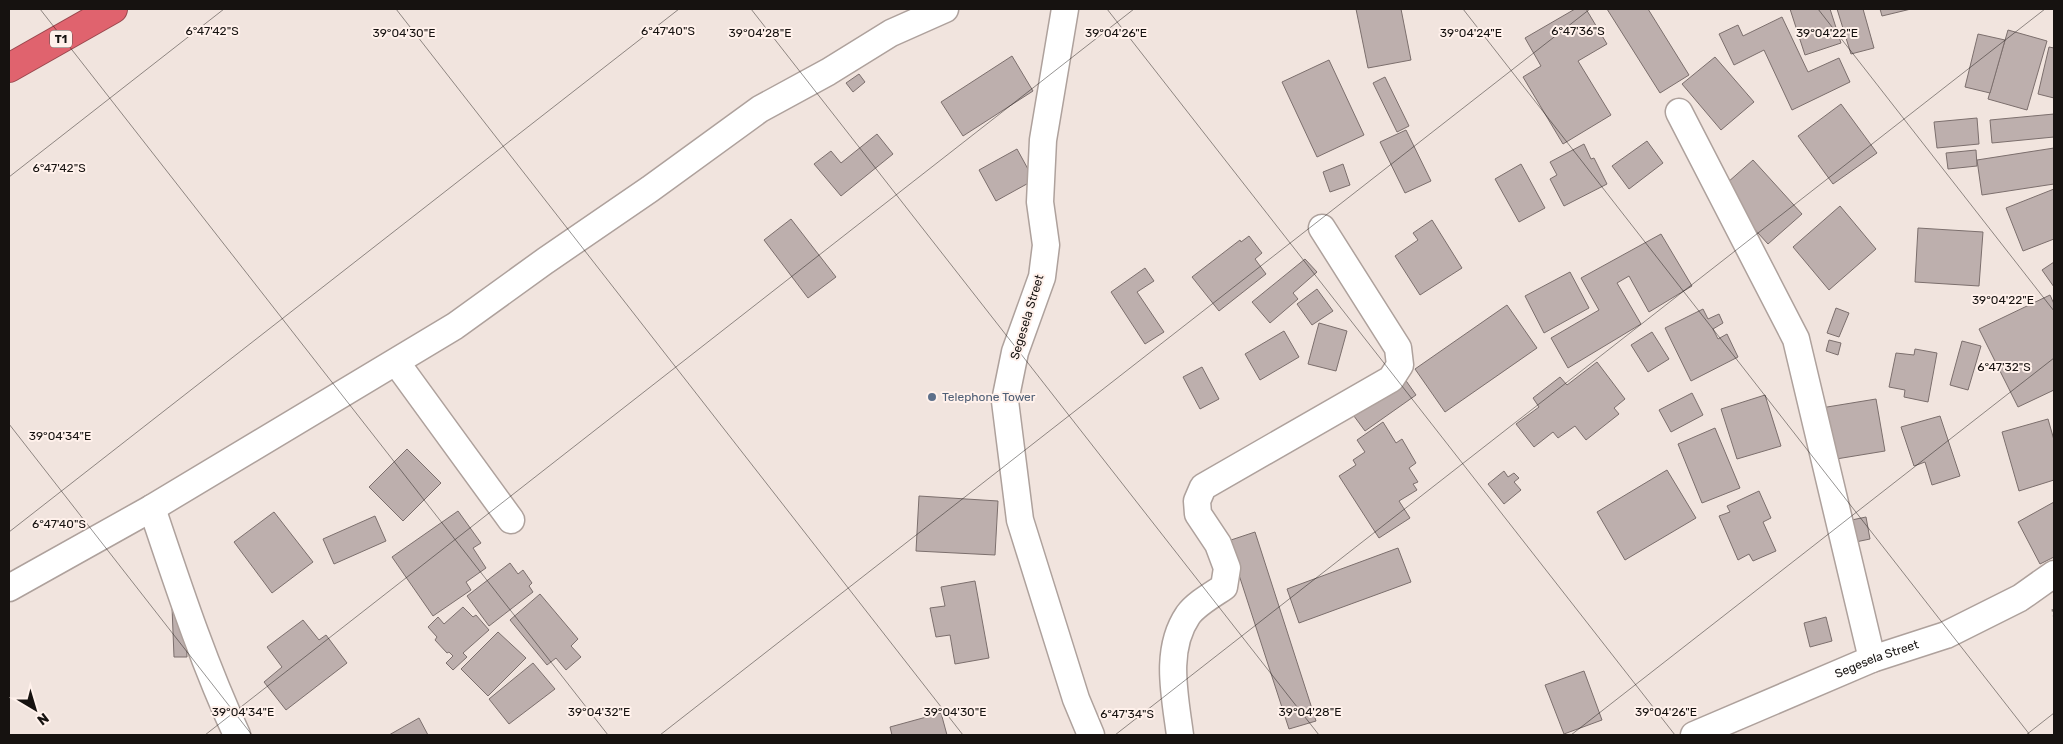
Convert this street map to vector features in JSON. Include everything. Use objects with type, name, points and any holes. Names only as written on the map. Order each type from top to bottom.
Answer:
[{"type":"highway","name":"T1","points":[[9,68],[113,9]]},
{"type":"street","points":[[9,588],[152,508],[455,326],[760,109],[828,72],[891,33],[945,9]]},
{"type":"street","name":"Segesela Street","points":[[1064,9],[1042,140],[1040,202],[1046,245],[1042,276],[1015,352],[1005,401],[1020,520],[1076,699],[1091,735]]},
{"type":"street","points":[[1679,112],[1796,340],[1872,659]]},
{"type":"street","points":[[1180,735],[1173,680],[1174,641],[1188,614],[1224,587],[1227,568],[1218,544],[1198,514],[1197,501],[1203,487],[1391,379],[1400,365],[1398,348],[1322,228]]},
{"type":"street","points":[[396,362],[511,520]]},
{"type":"street","points":[[152,508],[189,616],[222,702],[237,735]]},
{"type":"street","name":"Segesela Street","points":[[1694,735],[1872,659],[1946,635],[2020,598],[2054,574]]},
{"type":"building","points":[[1356,9],[1401,9],[1411,60],[1368,68]]},
{"type":"building","points":[[1575,9],[1586,9],[1607,44],[1578,61],[1611,115],[1563,144],[1523,77],[1541,66],[1525,38]]},
{"type":"building","points":[[1607,9],[1648,9],[1689,75],[1660,93]]},
{"type":"building","points":[[1790,9],[1830,9],[1841,43],[1805,55]]},
{"type":"building","points":[[1837,9],[1863,9],[1874,48],[1851,54]]},
{"type":"building","points":[[1880,9],[1911,9],[1882,16]]},
{"type":"building","points":[[1782,17],[1808,72],[1839,58],[1850,82],[1792,110],[1764,50],[1734,65],[1719,34],[1738,25],[1743,36]]},
{"type":"building","points":[[2008,30],[2047,41],[2027,110],[1988,99]]},
{"type":"building","points":[[1978,34],[2005,40],[1990,93],[1965,87]]},
{"type":"building","points":[[2049,47],[2054,48],[2054,98],[2038,94]]},
{"type":"building","points":[[1012,56],[1033,91],[963,136],[941,102]]},
{"type":"building","points":[[1715,57],[1754,102],[1721,130],[1682,84]]},
{"type":"building","points":[[1329,60],[1364,135],[1317,157],[1282,82]]},
{"type":"building","points":[[859,74],[865,82],[853,92],[846,83]]},
{"type":"building","points":[[1385,77],[1409,126],[1397,132],[1373,83]]},
{"type":"building","points":[[1841,104],[1877,153],[1833,184],[1798,136]]},
{"type":"building","points":[[2054,114],[2054,137],[1992,143],[1990,120]]},
{"type":"building","points":[[1977,118],[1979,144],[1937,148],[1934,122]]},
{"type":"building","points":[[1406,130],[1431,181],[1405,193],[1380,142]]},
{"type":"building","points":[[877,134],[893,154],[841,196],[814,164],[831,151],[841,163]]},
{"type":"building","points":[[1647,141],[1663,163],[1629,189],[1612,166]]},
{"type":"building","points":[[1584,144],[1591,159],[1594,158],[1607,184],[1564,206],[1550,179],[1557,175],[1550,162]]},
{"type":"building","points":[[2054,148],[2054,184],[1982,195],[1977,160]]},
{"type":"building","points":[[1017,149],[1034,180],[996,201],[979,170]]},
{"type":"building","points":[[1976,150],[1977,166],[1948,169],[1946,153]]},
{"type":"building","points":[[1753,160],[1802,214],[1768,244],[1719,190]]},
{"type":"building","points":[[1343,164],[1350,185],[1330,192],[1323,172]]},
{"type":"building","points":[[1521,164],[1545,208],[1519,222],[1495,179]]},
{"type":"building","points":[[2054,189],[2054,239],[2023,251],[2006,208]]},
{"type":"building","points":[[1840,206],[1876,249],[1829,290],[1793,247]]},
{"type":"building","points":[[791,219],[836,277],[808,298],[764,240]]},
{"type":"building","points":[[1432,220],[1462,268],[1420,295],[1395,256],[1418,240],[1413,233]]},
{"type":"building","points":[[1918,228],[1983,232],[1979,286],[1915,282]]},
{"type":"building","points":[[1661,234],[1692,286],[1649,312],[1629,276],[1617,283],[1641,324],[1568,368],[1551,338],[1599,310],[1581,278]]},
{"type":"building","points":[[1249,236],[1262,253],[1255,259],[1266,274],[1219,311],[1192,277],[1240,240],[1241,242]]},
{"type":"building","points":[[1305,259],[1317,272],[1293,293],[1298,299],[1270,323],[1252,302]]},
{"type":"building","points":[[2054,262],[2054,287],[2042,270]]},
{"type":"building","points":[[1145,268],[1154,281],[1137,292],[1164,332],[1145,344],[1111,292]]},
{"type":"building","points":[[1570,272],[1589,308],[1544,333],[1525,296]]},
{"type":"building","points":[[1317,289],[1333,311],[1312,325],[1297,304]]},
{"type":"building","points":[[2050,295],[2054,304],[2054,390],[2018,407],[1979,329]]},
{"type":"building","points":[[1507,305],[1537,348],[1445,412],[1415,369]]},
{"type":"building","points":[[1836,308],[1849,313],[1839,337],[1827,333]]},
{"type":"building","points":[[1703,309],[1708,319],[1719,314],[1723,323],[1713,329],[1718,339],[1727,334],[1738,357],[1691,381],[1665,328]]},
{"type":"building","points":[[1319,323],[1347,331],[1336,371],[1308,364]]},
{"type":"building","points":[[1284,331],[1299,357],[1260,380],[1245,354]]},
{"type":"building","points":[[1652,332],[1669,359],[1648,372],[1631,345]]},
{"type":"building","points":[[1829,340],[1841,343],[1838,355],[1826,351]]},
{"type":"building","points":[[1962,341],[1981,346],[1968,390],[1950,385]]},
{"type":"building","points":[[1915,349],[1937,353],[1928,402],[1904,397],[1905,390],[1889,387],[1896,353],[1914,355]]},
{"type":"building","points":[[1597,362],[1625,399],[1614,408],[1619,414],[1586,440],[1575,426],[1558,438],[1553,432],[1534,447],[1516,424],[1539,407],[1533,398],[1560,377],[1567,385]]},
{"type":"building","points":[[1202,367],[1219,399],[1200,409],[1183,377]]},
{"type":"building","points":[[1402,375],[1416,395],[1365,431],[1351,412]]},
{"type":"building","points":[[1692,393],[1703,415],[1671,432],[1659,410]]},
{"type":"building","points":[[1765,395],[1781,446],[1737,459],[1721,409]]},
{"type":"building","points":[[1876,399],[1885,451],[1830,460],[1821,408]]},
{"type":"building","points":[[1940,416],[1960,476],[1932,485],[1925,462],[1914,466],[1901,427]]},
{"type":"building","points":[[2048,419],[2054,440],[2054,480],[2019,491],[2002,432]]},
{"type":"building","points":[[1383,422],[1396,443],[1402,439],[1416,463],[1409,468],[1418,482],[1413,484],[1417,490],[1399,501],[1410,518],[1379,538],[1339,476],[1356,465],[1353,460],[1365,452],[1357,440]]},
{"type":"building","points":[[1715,428],[1740,488],[1702,503],[1678,444]]},
{"type":"building","points":[[407,449],[441,483],[403,521],[369,487]]},
{"type":"building","points":[[1667,470],[1696,518],[1625,560],[1597,512]]},
{"type":"building","points":[[1504,471],[1508,477],[1514,473],[1519,478],[1514,482],[1521,490],[1504,504],[1488,484]]},
{"type":"building","points":[[1759,491],[1771,518],[1763,522],[1776,551],[1753,561],[1749,554],[1738,560],[1719,516],[1730,512],[1727,506]]},
{"type":"building","points":[[919,496],[998,501],[995,555],[916,551]]},
{"type":"building","points":[[2054,502],[2054,557],[2040,564],[2018,522]]},
{"type":"building","points":[[458,511],[481,543],[473,548],[486,568],[466,582],[471,590],[433,616],[392,557]]},
{"type":"building","points":[[274,512],[313,562],[272,593],[234,542]]},
{"type":"building","points":[[375,516],[386,541],[334,564],[323,539]]},
{"type":"building","points":[[1866,517],[1870,539],[1846,544],[1842,522]]},
{"type":"building","points":[[1255,532],[1316,721],[1289,729],[1228,541]]},
{"type":"building","points":[[1398,548],[1411,582],[1299,623],[1287,589]]},
{"type":"building","points":[[510,563],[518,574],[523,570],[532,583],[529,586],[533,592],[489,626],[467,596]]},
{"type":"building","points":[[975,581],[989,658],[955,664],[950,635],[936,637],[930,608],[945,606],[941,587]]},
{"type":"building","points":[[540,594],[578,639],[571,646],[581,657],[566,670],[556,658],[547,665],[510,620]]},
{"type":"building","points":[[172,607],[185,607],[187,657],[174,657]]},
{"type":"building","points":[[463,607],[473,617],[476,615],[489,630],[463,653],[467,657],[453,670],[446,663],[453,656],[449,652],[447,653],[435,640],[437,637],[428,627],[438,617],[444,624]]},
{"type":"building","points":[[1826,617],[1832,641],[1810,647],[1804,623]]},
{"type":"building","points":[[303,620],[319,640],[326,635],[347,663],[286,710],[264,682],[282,667],[267,647]]},
{"type":"building","points":[[498,632],[526,658],[488,696],[461,669]]},
{"type":"building","points":[[533,663],[555,689],[509,724],[489,699]]},
{"type":"building","points":[[1584,671],[1602,720],[1564,734],[1545,685]]},
{"type":"building","points":[[941,713],[947,735],[892,735],[890,727]]},
{"type":"building","points":[[419,718],[428,735],[389,735]]},
{"type":"place","name":"Telephone Tower","points":[[932,397]]}]
